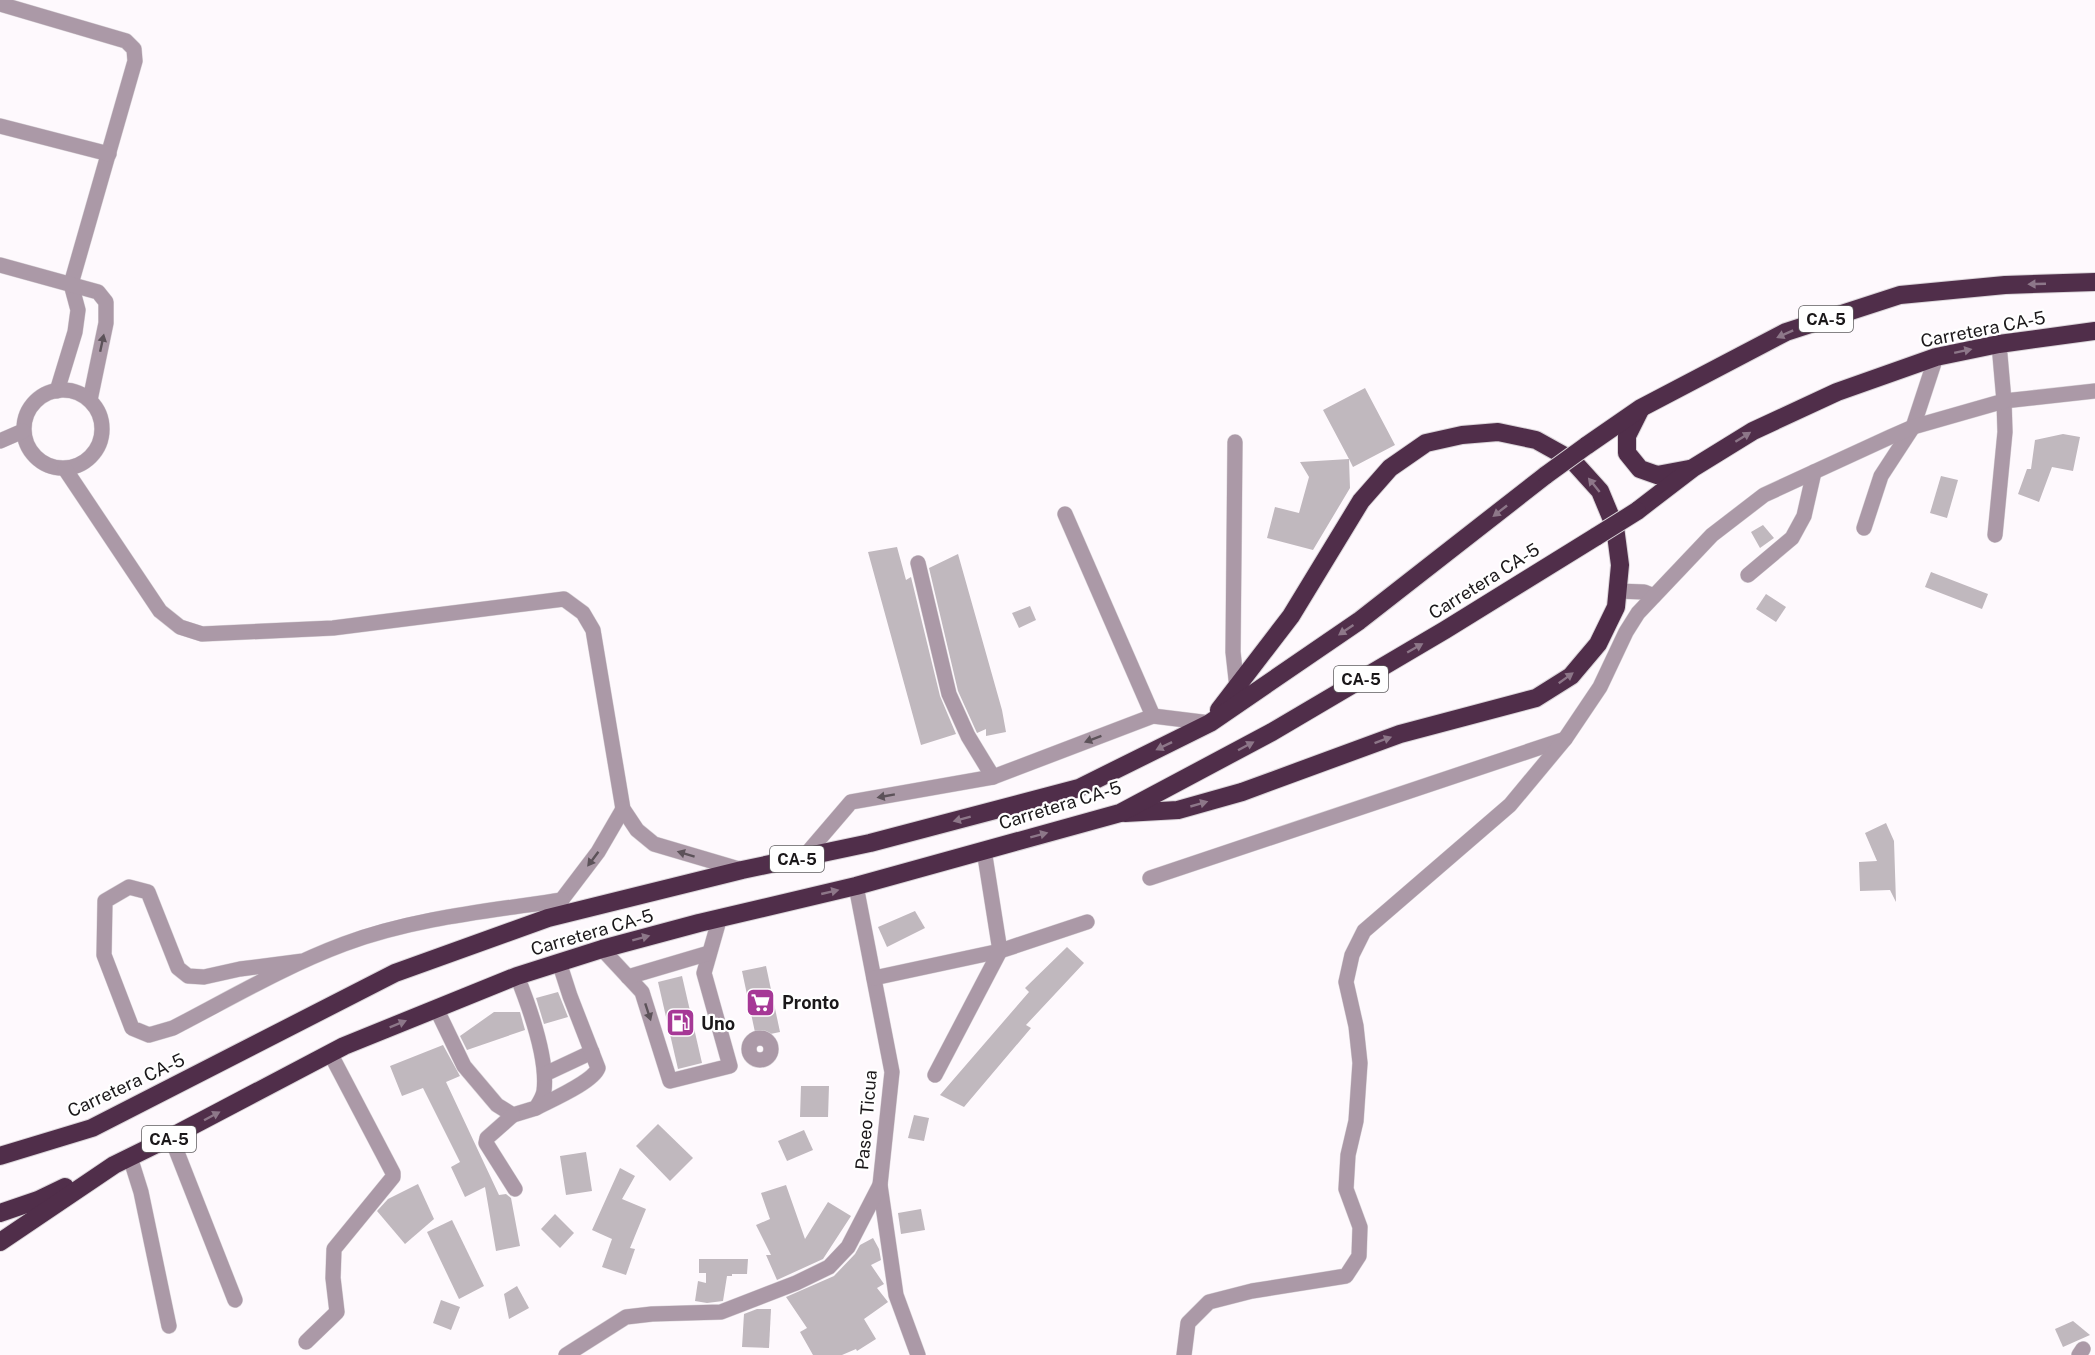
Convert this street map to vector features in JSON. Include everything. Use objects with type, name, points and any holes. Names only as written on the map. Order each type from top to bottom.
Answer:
[{"type":"highway","name":"Carretera CA-5","points":[[0,1156],[92,1128],[395,973],[548,918],[742,870],[870,843],[1079,788],[1210,723],[1359,621],[1546,475],[1641,408],[1786,332],[1900,295],[2005,285],[2095,282]]},
{"type":"highway","name":"Carretera CA-5","points":[[0,1242],[122,1161],[330,1053],[517,976],[602,949],[720,917],[855,886],[1120,813],[1272,732],[1445,630],[1637,511],[1693,468],[1753,431],[1837,392],[1936,357],[1999,344],[2095,331]]},
{"type":"highway","points":[[1641,408],[1627,436],[1627,453],[1640,469],[1657,475],[1693,468]]},
{"type":"highway","points":[[1120,813],[1178,810],[1242,792],[1400,734],[1536,698],[1571,676],[1598,644],[1616,607],[1620,565],[1615,527],[1600,491],[1572,460],[1536,440],[1498,432],[1462,435],[1426,443],[1390,468],[1361,501],[1291,616],[1210,723]]},
{"type":"highway","points":[[0,1213],[38,1200],[122,1161]]},
{"type":"street","points":[[0,4],[126,41],[134,49],[135,61],[71,284],[78,310],[75,332],[57,391]]},
{"type":"street","points":[[0,126],[109,154]]},
{"type":"street","points":[[0,265],[98,292],[106,302],[106,323],[90,400]]},
{"type":"street","points":[[1995,535],[2006,432],[1999,344]]},
{"type":"street","points":[[1864,528],[1881,476],[1913,427],[1936,357]]},
{"type":"street","points":[[57,391],[76,392],[90,400],[99,412],[103,427],[100,442],[92,456],[80,465],[65,469],[49,466],[36,459],[27,446],[23,431],[26,416],[34,403],[46,393],[57,391]]},
{"type":"street","points":[[1184,1355],[1188,1323],[1209,1302],[1252,1291],[1346,1276],[1359,1256],[1360,1227],[1346,1189],[1348,1155],[1356,1120],[1360,1064],[1356,1026],[1347,982],[1352,955],[1364,931],[1510,806],[1565,739],[1600,687],[1626,632],[1638,613],[1654,596],[1712,535],[1764,495],[1913,427],[2004,401],[2095,391]]},
{"type":"street","points":[[0,441],[23,431]]},
{"type":"street","points":[[1235,442],[1233,652],[1237,688]]},
{"type":"street","points":[[65,469],[160,611],[180,627],[202,634],[333,628],[564,599],[583,613],[594,630],[623,809],[637,830],[654,844],[742,870]]},
{"type":"street","points":[[1748,575],[1792,538],[1804,516],[1814,472]]},
{"type":"street","points":[[1065,514],[1153,716]]},
{"type":"street","points":[[918,563],[949,693],[968,736],[993,777]]},
{"type":"street","points":[[1618,591],[1644,592],[1654,596]]},
{"type":"street","points":[[803,858],[851,802],[993,777],[1153,716],[1210,723]]},
{"type":"street","points":[[1150,878],[1565,739]]},
{"type":"street","points":[[548,918],[598,852],[623,809]]},
{"type":"street","points":[[935,1075],[1000,951],[984,850]]},
{"type":"street","points":[[303,961],[240,969],[204,977],[188,976],[178,968],[148,892],[129,886],[105,901],[104,955],[132,1028],[149,1035],[173,1029],[303,961],[345,943],[424,920],[562,900]]},
{"type":"street","name":"Paseo Ticua","points":[[855,886],[892,1072],[880,1185],[896,1295],[918,1355]]},
{"type":"street","points":[[720,917],[704,973],[730,1066]]},
{"type":"street","points":[[874,978],[1000,951],[1087,922]]},
{"type":"street","points":[[602,949],[642,992],[670,1081],[755,1060],[761,1061],[767,1059],[771,1054],[769,1042],[765,1039],[759,1038],[749,1044],[721,1035]]},
{"type":"street","points":[[628,977],[710,953]]},
{"type":"street","points":[[515,1189],[486,1143],[487,1138],[513,1115],[536,1108],[587,1081],[596,1074],[598,1068],[559,962]]},
{"type":"street","points":[[517,976],[529,1004],[545,1074],[544,1094],[536,1108]]},
{"type":"street","points":[[436,1008],[464,1066],[497,1105],[513,1115]]},
{"type":"street","points":[[545,1074],[592,1052]]},
{"type":"street","points":[[306,1342],[337,1312],[333,1278],[334,1249],[393,1177],[393,1173],[330,1053]]},
{"type":"street","points":[[171,1137],[235,1300]]},
{"type":"street","points":[[122,1161],[141,1192],[169,1326]]},
{"type":"street","points":[[566,1355],[626,1317],[721,1312],[796,1283],[829,1267],[848,1247],[880,1185]]},
{"type":"building","points":[[1365,388],[1395,445],[1353,467],[1323,410]]},
{"type":"building","points":[[2063,434],[2080,437],[2073,471],[2052,467],[2039,502],[2018,494],[2027,469],[2031,469],[2035,440]]},
{"type":"building","points":[[1349,459],[1350,488],[1313,550],[1267,538],[1275,507],[1299,513],[1309,477],[1300,462]]},
{"type":"building","points":[[1941,476],[1958,480],[1947,518],[1930,513]]},
{"type":"building","points":[[1763,525],[1774,538],[1760,548],[1751,532]]},
{"type":"building","points":[[897,547],[906,580],[911,577],[940,696],[956,734],[921,745],[868,552]]},
{"type":"building","points":[[958,554],[1002,710],[1006,732],[986,736],[986,729],[977,733],[958,691],[929,568]]},
{"type":"building","points":[[1931,572],[1988,594],[1982,609],[1925,587]]},
{"type":"building","points":[[1766,594],[1786,607],[1776,622],[1756,609]]},
{"type":"building","points":[[1030,606],[1036,620],[1019,628],[1012,613]]},
{"type":"building","points":[[1886,823],[1894,841],[1896,902],[1890,890],[1860,891],[1859,862],[1877,861],[1865,833]]},
{"type":"building","points":[[915,911],[925,928],[887,947],[878,927]]},
{"type":"building","points":[[1067,947],[1084,963],[1026,1025],[1031,1028],[964,1107],[940,1095],[1029,992],[1025,988]]},
{"type":"building","name":"Pronto","points":[[766,966],[780,1032],[756,1037],[742,971]]},
{"type":"building","name":"Uno","points":[[682,976],[702,1063],[678,1069],[658,982]]},
{"type":"building","points":[[558,992],[568,1017],[544,1024],[536,998]]},
{"type":"building","points":[[494,1012],[520,1012],[525,1030],[467,1050],[460,1036]]},
{"type":"building","points":[[443,1045],[460,1076],[446,1082],[499,1195],[506,1194],[511,1198],[520,1246],[496,1251],[485,1187],[465,1197],[451,1167],[460,1162],[423,1088],[402,1096],[390,1066]]},
{"type":"building","points":[[801,1086],[829,1086],[828,1117],[800,1117]]},
{"type":"building","points":[[914,1115],[929,1118],[924,1141],[908,1138]]},
{"type":"building","points":[[658,1124],[693,1158],[670,1181],[636,1146]]},
{"type":"building","points":[[804,1130],[813,1150],[787,1161],[778,1141]]},
{"type":"building","points":[[586,1152],[592,1191],[566,1195],[560,1156]]},
{"type":"building","points":[[620,1168],[635,1176],[622,1199],[646,1209],[630,1248],[635,1249],[626,1275],[602,1267],[612,1239],[592,1230]]},
{"type":"building","points":[[418,1184],[434,1219],[405,1244],[377,1211],[388,1199]]},
{"type":"building","points":[[786,1185],[805,1239],[828,1202],[851,1216],[823,1259],[777,1280],[766,1255],[771,1255],[756,1225],[770,1219],[761,1193]]},
{"type":"building","points":[[921,1209],[925,1230],[901,1234],[898,1213]]},
{"type":"building","points":[[555,1214],[574,1233],[560,1248],[541,1229]]},
{"type":"building","points":[[452,1220],[484,1286],[459,1299],[427,1232]]},
{"type":"building","points":[[873,1238],[879,1249],[881,1260],[871,1265],[884,1284],[877,1288],[888,1302],[864,1319],[876,1339],[857,1351],[856,1349],[842,1355],[813,1355],[800,1332],[807,1328],[786,1297],[834,1276],[855,1254],[860,1245]]},
{"type":"building","points":[[699,1259],[748,1259],[747,1274],[727,1276],[723,1301],[707,1303],[695,1301],[698,1281],[706,1283],[706,1273],[699,1273]]},
{"type":"building","points":[[517,1286],[529,1308],[509,1319],[504,1294]]},
{"type":"building","points":[[441,1300],[460,1307],[451,1330],[433,1323]]},
{"type":"building","points":[[757,1309],[771,1309],[769,1348],[742,1347],[744,1314]]},
{"type":"building","points":[[2073,1321],[2090,1335],[2063,1347],[2055,1329]]},
{"type":"place","name":"Pronto","points":[[761,1002]]},
{"type":"place","name":"Uno","points":[[680,1023]]}]
